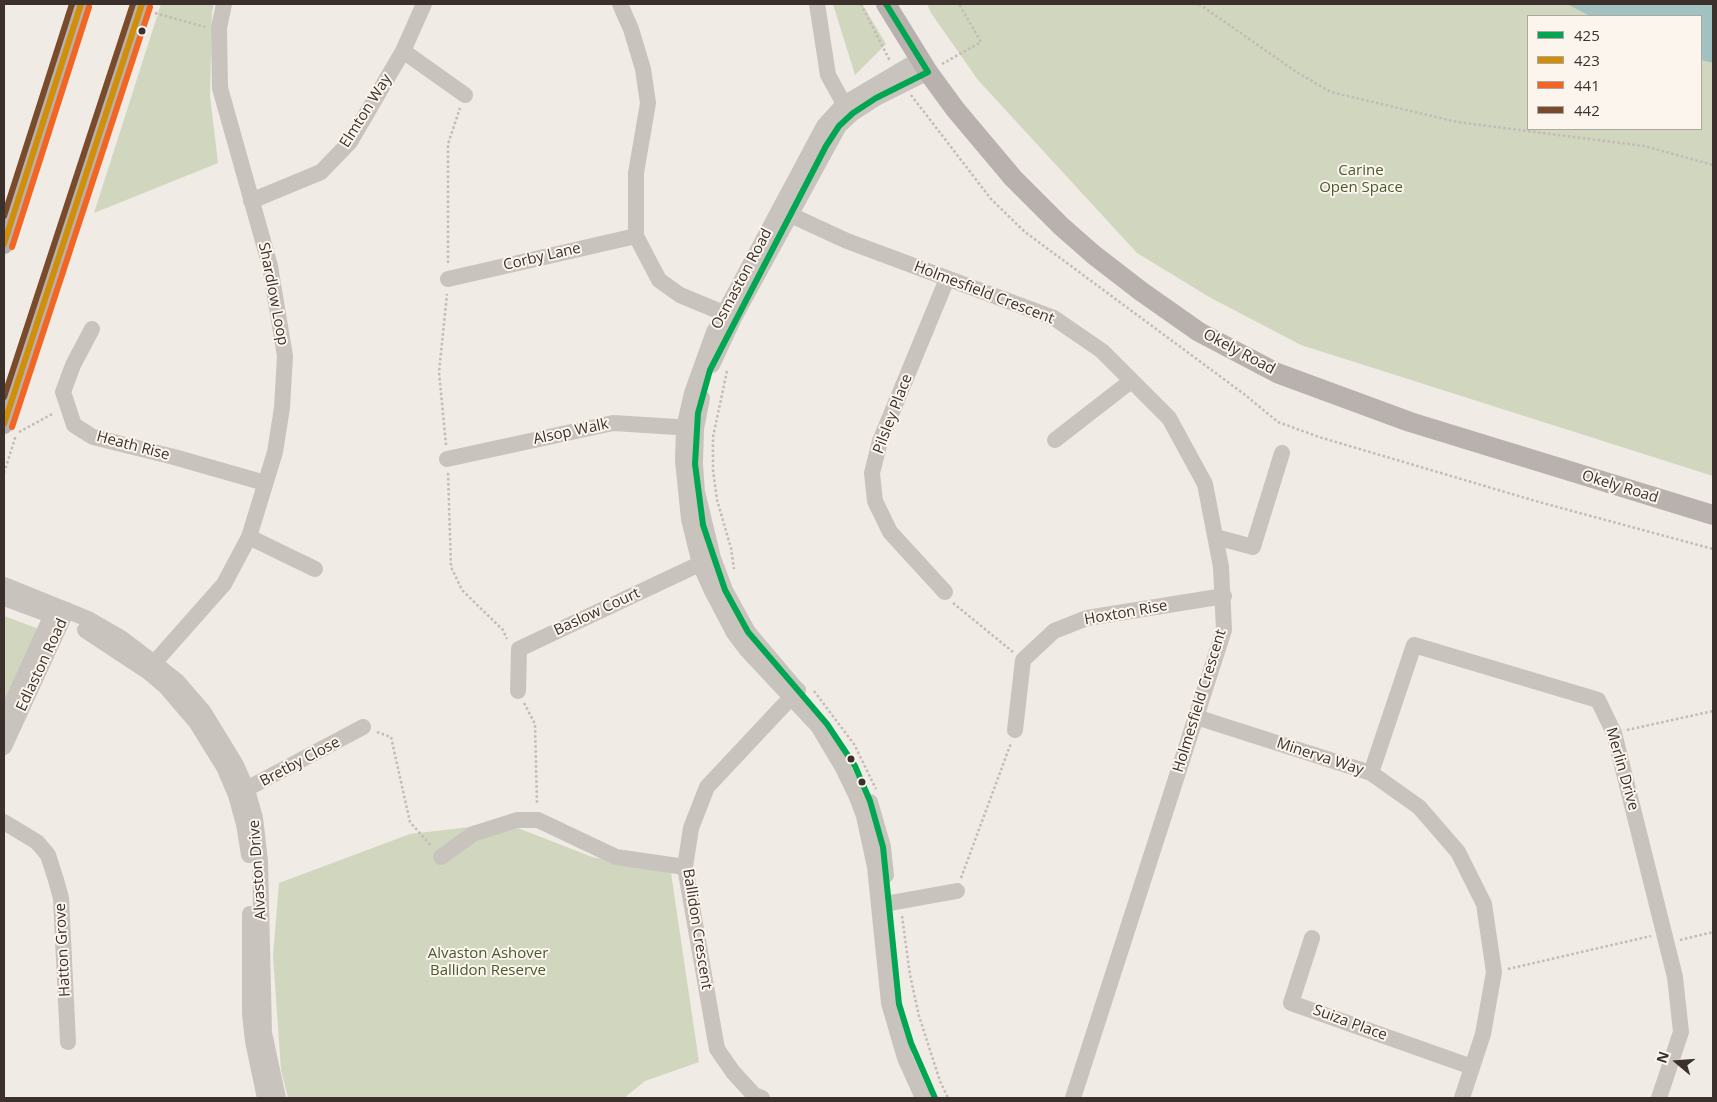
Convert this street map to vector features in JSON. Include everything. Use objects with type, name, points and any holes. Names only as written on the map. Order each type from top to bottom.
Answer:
[{"type":"main road","points":[[4,244],[81,4]]},
{"type":"main road","name":"Okely Road","points":[[886,4],[924,66],[955,109],[1013,178],[1061,226],[1142,292],[1199,332],[1277,373],[1410,422],[1713,515]]},
{"type":"main road","points":[[4,424],[148,8]]},
{"type":"street","name":"Shardlow Loop","points":[[150,667],[224,584],[249,538],[276,452],[285,356],[270,266],[220,88],[219,31],[224,4]]},
{"type":"street","name":"Elmton Way","points":[[251,201],[321,172],[350,142],[403,51],[424,4]]},
{"type":"street","points":[[620,4],[631,29],[643,69],[648,103],[636,173],[636,236],[659,280],[680,295],[728,315]]},
{"type":"street","points":[[817,4],[828,76],[848,108]]},
{"type":"street","points":[[403,51],[465,95]]},
{"type":"street","name":"Osmaston Road","points":[[922,1094],[900,1004],[884,904],[883,847],[863,783],[842,746],[748,632],[725,590],[706,561],[690,428],[728,315],[785,212],[839,126],[848,108],[876,98],[924,66]]},
{"type":"street","name":"Holmesfield Crescent","points":[[785,212],[847,241],[1054,318],[1102,351],[1169,418],[1206,484],[1224,596],[1224,630],[1074,1098]]},
{"type":"street","name":"Corby Lane","points":[[448,279],[636,236]]},
{"type":"street","name":"Pilsley Place","points":[[945,592],[890,532],[876,500],[872,473],[880,441],[947,279]]},
{"type":"street","name":"Heath Rise","points":[[92,329],[72,364],[63,392],[74,425],[93,437],[174,457],[265,483]]},
{"type":"street","points":[[1055,440],[1132,381]]},
{"type":"street","name":"Alsop Walk","points":[[447,459],[613,423],[690,428]]},
{"type":"street","points":[[1216,537],[1253,547],[1282,453]]},
{"type":"street","points":[[249,538],[315,569]]},
{"type":"street","name":"Baslow Court","points":[[519,649],[706,561]]},
{"type":"street","name":"Alvaston Drive","points":[[4,585],[121,638],[150,667],[176,681],[203,711],[236,765],[242,792],[244,824],[250,862],[250,1014],[253,1040],[265,1098]]},
{"type":"street","name":"Hoxton Rise","points":[[1023,660],[1054,631],[1086,618],[1224,596]]},
{"type":"street","name":"Alvaston Drive","points":[[4,598],[60,612]]},
{"type":"street","name":"Edlaston Road","points":[[4,720],[60,612]]},
{"type":"street","name":"Edlaston Road","points":[[4,748],[60,612]]},
{"type":"street","name":"Merlin Drive","points":[[1371,773],[1414,645],[1598,700],[1614,733],[1676,976],[1681,1032],[1659,1098]]},
{"type":"street","points":[[518,691],[519,649]]},
{"type":"street","points":[[1015,730],[1023,660]]},
{"type":"street","name":"Ballidon Crescent","points":[[762,1098],[754,1095],[738,1078],[717,1049],[685,867],[691,828],[707,788],[799,692]]},
{"type":"street","name":"Minerva Way","points":[[1196,717],[1371,773],[1419,807],[1458,852],[1484,904],[1494,972],[1483,1034],[1462,1098]]},
{"type":"street","name":"Bretby Close","points":[[242,792],[363,728]]},
{"type":"street","name":"Alvaston Drive","points":[[242,792],[255,818],[260,861],[264,1033],[278,1098]]},
{"type":"street","points":[[441,857],[473,834],[517,820],[538,820],[616,857],[685,867]]},
{"type":"street","name":"Hatton Grove","points":[[4,822],[37,842],[48,855],[56,880],[61,898],[63,978],[68,1042]]},
{"type":"street","points":[[884,904],[957,892]]},
{"type":"street","name":"Suiza Place","points":[[1312,938],[1291,1003],[1472,1067]]},
{"type":"path","points":[[924,66],[981,42],[959,4]]},
{"type":"path","points":[[1199,4],[1298,73],[1331,92],[1457,122],[1644,146],[1713,165]]},
{"type":"path","points":[[148,8],[219,31]]},
{"type":"path","points":[[465,95],[448,144],[448,279],[439,372],[447,459],[451,567],[462,590],[503,630],[511,646],[519,649]]},
{"type":"path","points":[[729,366],[717,411],[713,436],[713,470],[717,500],[731,548],[735,573]]},
{"type":"path","points":[[4,473],[17,433],[67,407]]},
{"type":"path","points":[[945,592],[953,603],[1023,660]]},
{"type":"path","points":[[518,691],[535,724],[538,820]]},
{"type":"path","points":[[799,692],[854,744],[876,790]]},
{"type":"path","points":[[1614,733],[1713,711]]},
{"type":"path","points":[[363,728],[391,737],[410,822],[441,857]]},
{"type":"path","points":[[957,892],[963,870],[987,811],[1015,730]]},
{"type":"path","points":[[902,916],[910,975],[919,1016],[940,1081],[948,1098]]},
{"type":"path","points":[[1494,972],[1666,938],[1713,932]]},
{"type":"green space","points":[[161,4],[214,4],[212,12],[210,96],[218,163],[94,213]]},
{"type":"green space","points":[[833,4],[862,4],[886,44],[855,75]]},
{"type":"green space","name":"Carine Open Space","points":[[927,4],[1713,4],[1713,476],[1301,345],[1211,298],[1137,253],[978,80],[931,13]]},
{"type":"green space","points":[[4,616],[39,629],[4,705]]},
{"type":"green space","name":"Alvaston Ashover Ballidon Reserve","points":[[505,823],[592,857],[671,873],[699,1062],[645,1081],[624,1098],[288,1098],[281,1070],[273,956],[279,883],[410,834]]},
{"type":"water","points":[[1567,4],[1713,4],[1713,63],[1702,60],[1702,15],[1588,15]]},
{"type":"transit line","name":"442","points":[[4,216],[72,4]]},
{"type":"transit line","name":"423","points":[[4,244],[81,4]]},
{"type":"transit line","name":"442","points":[[4,397],[133,4]]},
{"type":"transit line","name":"423","points":[[4,424],[142,4]]},
{"type":"transit line","name":"425","points":[[886,4],[928,72],[876,98],[853,113],[839,126],[826,146],[710,370],[698,413],[695,464],[703,525],[725,590],[748,632],[827,724],[855,766],[870,801],[883,847],[899,1004],[911,1043],[935,1098]]},
{"type":"transit line","name":"441","points":[[12,247],[89,7]]},
{"type":"transit line","name":"441","points":[[12,427],[150,7]]}]
